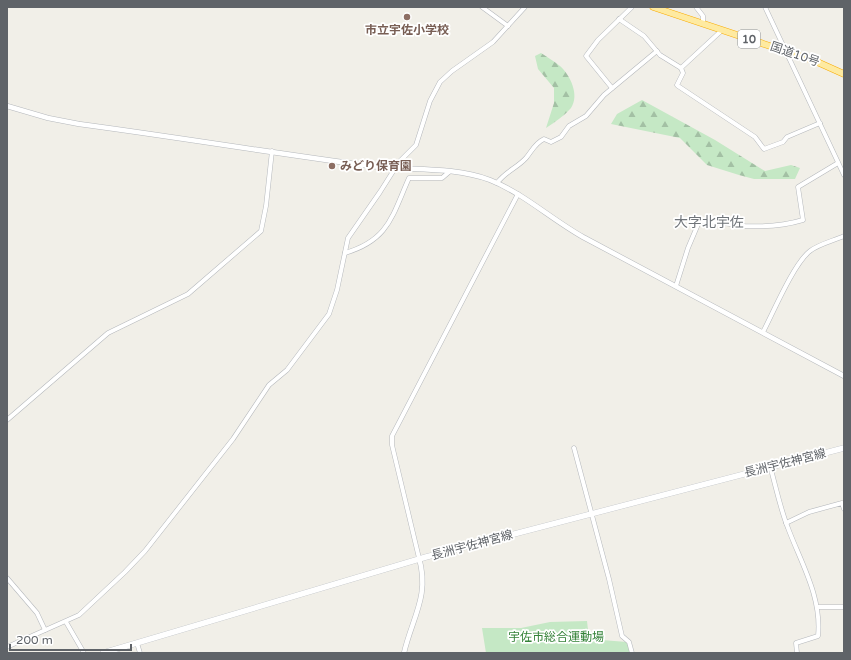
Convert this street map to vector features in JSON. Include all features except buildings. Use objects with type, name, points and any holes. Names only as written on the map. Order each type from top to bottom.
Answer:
[{"type":"highway","name":"国道10号","points":[[653,7],[822,63],[844,74]]},
{"type":"main road","name":"長洲宇佐神宮線","points":[[103,653],[419,558],[844,448]]},
{"type":"street","points":[[482,7],[508,26]]},
{"type":"street","points":[[7,647],[66,622],[90,606],[145,551],[233,439],[269,385],[287,370],[329,314],[348,238],[380,192],[394,168],[416,145],[430,101],[440,82],[452,71],[493,42],[525,7]]},
{"type":"street","points":[[612,88],[586,56],[598,40],[632,7]]},
{"type":"street","points":[[696,7],[703,16],[703,24]]},
{"type":"street","points":[[765,7],[844,175]]},
{"type":"street","points":[[619,19],[644,36],[662,57],[681,68],[683,73],[677,85],[678,86],[755,137],[764,149],[783,142],[787,137],[820,123]]},
{"type":"street","points":[[681,68],[720,32],[720,29]]},
{"type":"street","points":[[497,183],[506,172],[525,159],[540,141],[544,139],[551,142],[558,140],[566,129],[586,116],[604,95],[657,51]]},
{"type":"street","points":[[7,106],[48,118],[79,124],[394,168],[473,175],[497,183],[518,194],[562,225],[844,376]]},
{"type":"street","points":[[7,420],[108,333],[188,294],[261,231],[266,206],[272,151]]},
{"type":"street","points":[[676,286],[688,248],[699,222],[703,220],[726,225],[762,226],[784,224],[803,220],[798,187],[838,163]]},
{"type":"street","points":[[345,252],[369,243],[381,234],[396,209],[409,178],[442,178],[449,172]]},
{"type":"street","points":[[404,653],[422,594],[423,574],[392,445],[392,436],[518,194]]},
{"type":"street","points":[[763,332],[789,281],[807,254],[814,249],[844,236]]},
{"type":"street","points":[[574,448],[622,636],[629,642],[632,653]]},
{"type":"street","points":[[770,466],[786,524],[812,584],[817,607],[818,636],[796,643],[797,653]]},
{"type":"street","points":[[786,524],[809,512],[842,503],[844,509]]},
{"type":"street","points":[[7,578],[37,613],[45,630]]},
{"type":"street","points":[[817,607],[844,607]]},
{"type":"street","points":[[66,622],[84,653]]},
{"type":"street","points":[[137,643],[140,653]]},
{"type":"green space","points":[[541,53],[558,64],[564,70],[573,86],[574,91],[574,103],[571,108],[546,128],[554,103],[554,88],[538,69],[535,56]]},
{"type":"green space","points":[[642,100],[715,140],[765,171],[791,165],[800,168],[795,179],[754,179],[739,175],[707,165],[680,138],[611,124],[617,114]]},
{"type":"green space","name":"宇佐市総合運動場","points":[[587,621],[589,639],[627,642],[631,653],[486,653],[482,628],[521,628],[550,622]]},
{"type":"place","name":"市立宇佐小学校","points":[[407,17]]},
{"type":"place","name":"みどり保育園","points":[[332,166]]},
{"type":"district","name":"大字北宇佐","points":[[709,222]]}]
